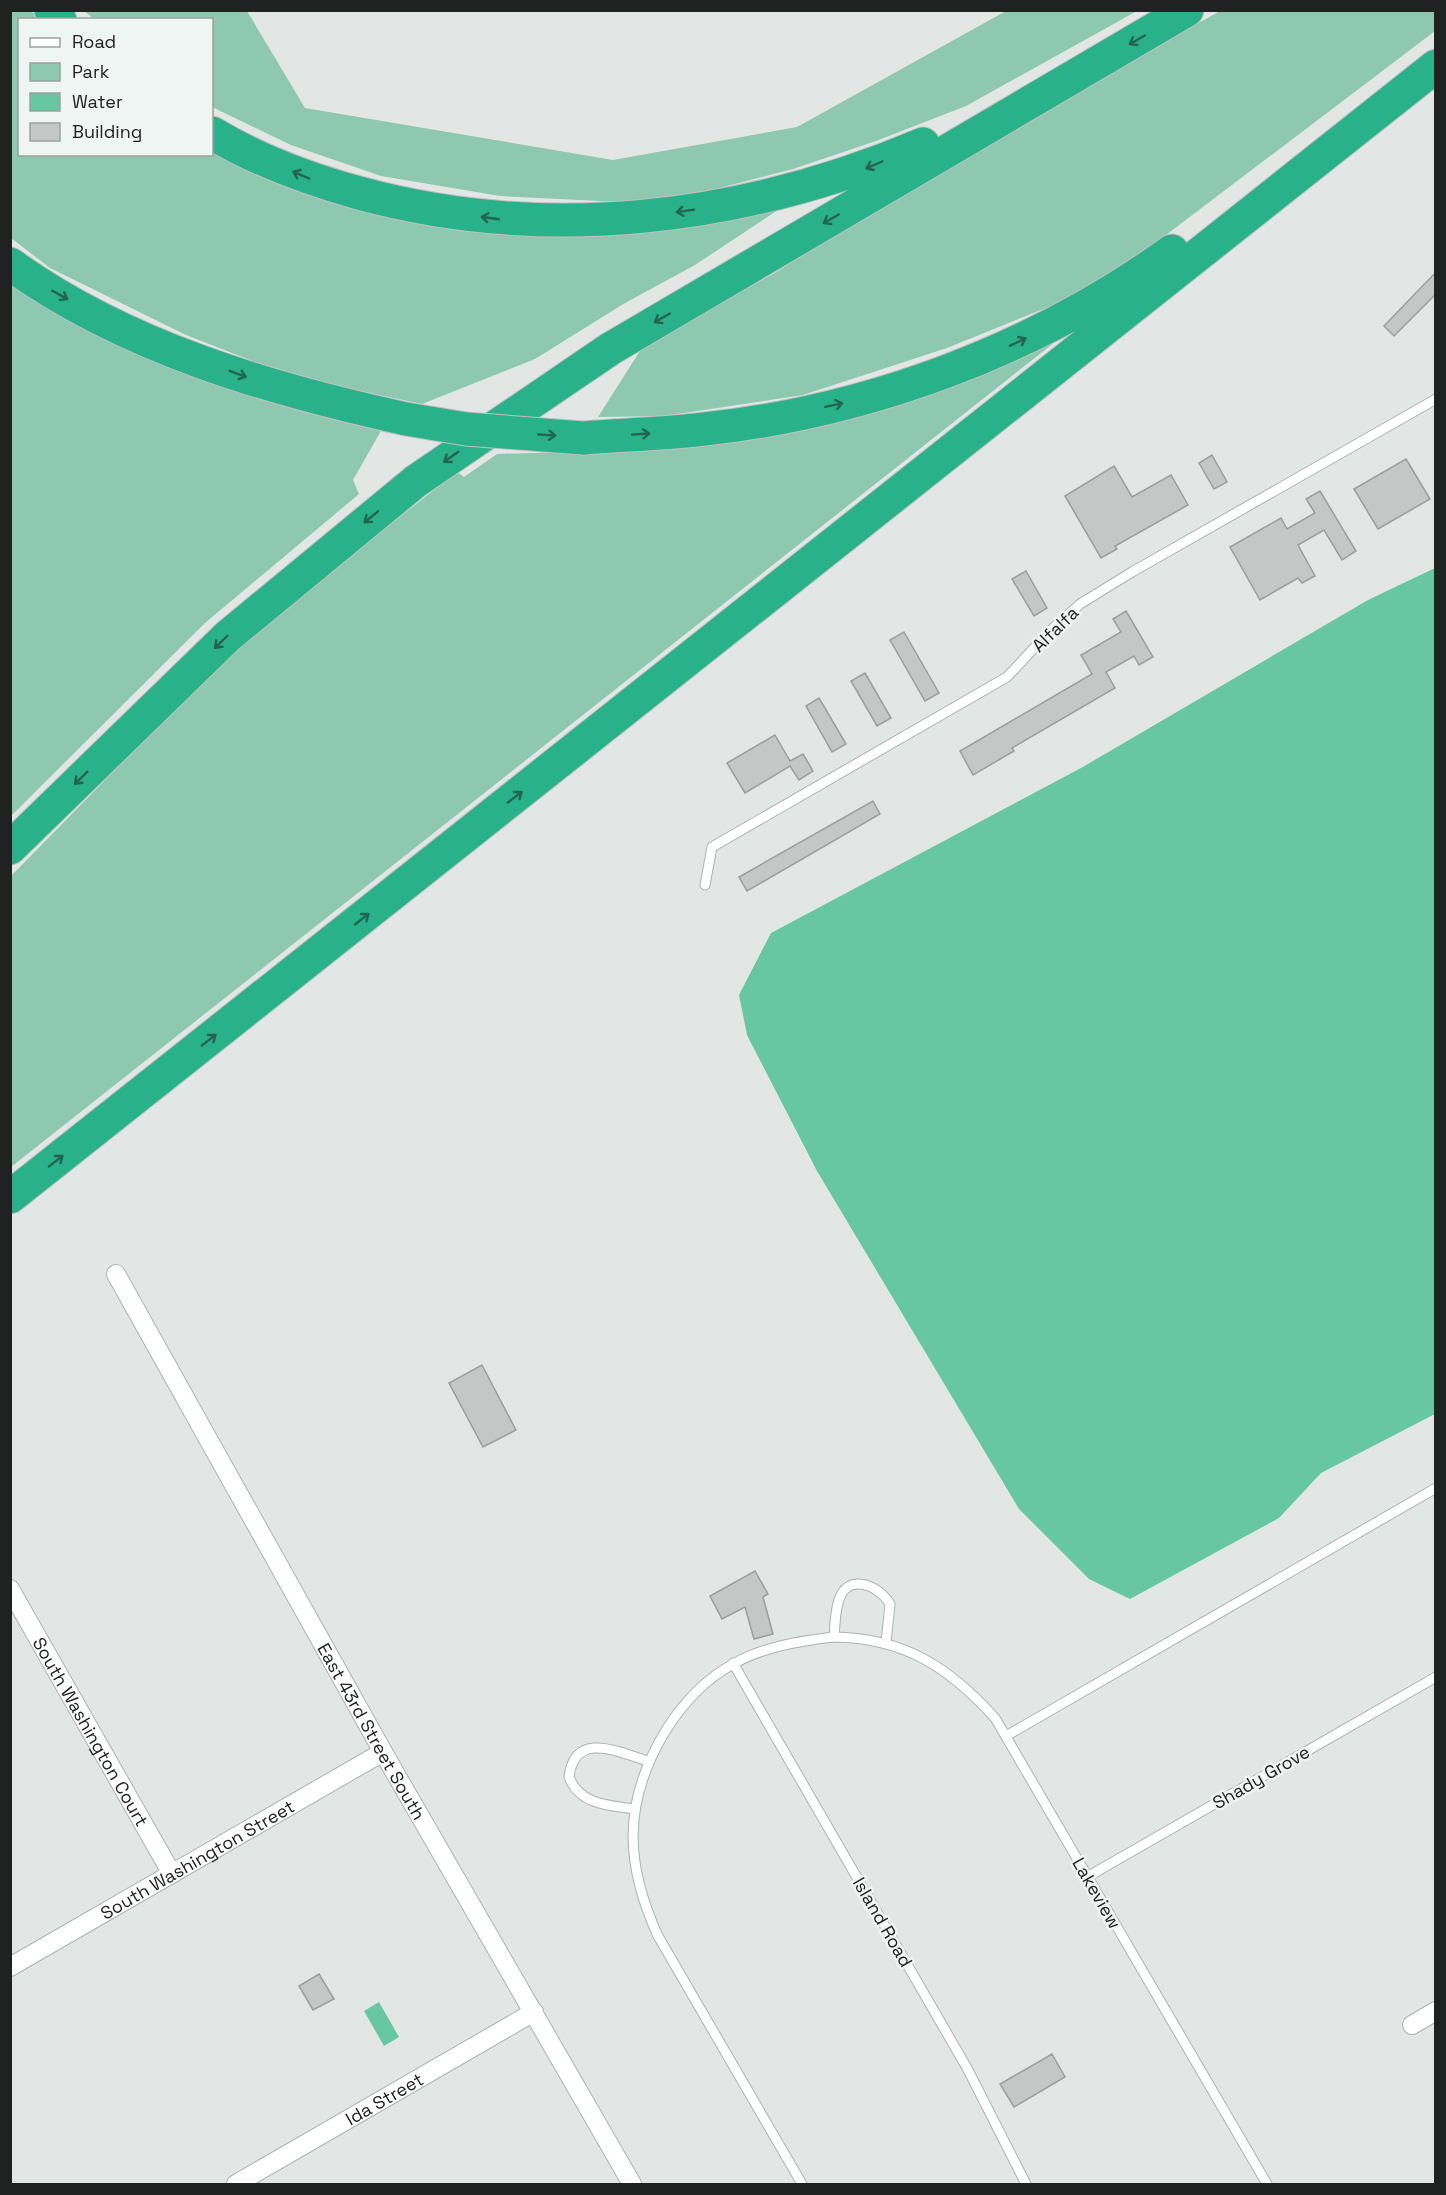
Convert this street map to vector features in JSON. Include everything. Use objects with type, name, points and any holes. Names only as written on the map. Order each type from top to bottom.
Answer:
[{"type":"highway","points":[[10,848],[228,636],[416,481],[610,348],[1187,10]]},
{"type":"highway","points":[[10,1197],[1436,66]]},
{"type":"highway","points":[[213,134],[232,146],[312,180],[414,208],[501,220],[593,221],[680,212],[750,200],[862,170],[1062,83]]},
{"type":"highway","points":[[10,264],[32,280],[112,324],[194,358],[282,390],[406,420],[466,429],[583,438],[697,430],[862,399],[934,376],[1018,342],[1153,264],[1353,117],[1388,103]]},
{"type":"street","name":"East 43rd Street South","points":[[116,1274],[383,1752],[632,2184]]},
{"type":"street","name":"South Washington Court","points":[[10,1589],[172,1874]]},
{"type":"street","name":"South Washington Street","points":[[10,1967],[383,1752]]},
{"type":"street","points":[[1412,2025],[1436,2011]]},
{"type":"street","name":"Ida Street","points":[[236,2184],[534,2012]]},
{"type":"lane","name":"Alfalfa","points":[[705,885],[712,848],[1007,677],[1052,629],[1080,604],[1436,399]]},
{"type":"lane","points":[[1006,1736],[1436,1488]]},
{"type":"lane","points":[[834,1637],[839,1598],[844,1590],[868,1584],[878,1587],[890,1604],[886,1643]]},
{"type":"lane","name":"Lakeview","points":[[802,2184],[658,1936],[645,1909],[633,1852],[634,1809],[648,1761],[683,1706],[700,1685],[733,1664],[771,1648],[834,1637],[886,1643],[921,1656],[954,1677],[995,1718],[1267,2184]]},
{"type":"lane","name":"Island Road","points":[[733,1664],[967,2068],[1026,2184]]},
{"type":"lane","name":"Shady Grove","points":[[1088,1877],[1436,1677]]},
{"type":"lane","points":[[634,1809],[593,1802],[581,1796],[569,1777],[571,1763],[578,1754],[602,1747],[648,1761]]},
{"type":"green space","points":[[10,11],[31,11],[39,18],[18,18],[18,156],[213,156],[213,141],[474,230],[530,235],[597,233],[787,204],[695,265],[625,303],[535,359],[422,404],[337,386],[255,362],[186,335],[50,268],[11,238]]},
{"type":"green space","points":[[84,11],[247,11],[305,108],[613,160],[797,127],[1006,11],[1137,11],[966,106],[876,141],[793,169],[700,193],[620,202],[500,196],[381,176],[291,145],[213,107],[213,18],[93,18]]},
{"type":"green space","points":[[1220,11],[1435,11],[1435,31],[1137,257],[1058,303],[947,348],[803,395],[664,416],[598,417],[645,343],[775,273],[841,230],[1061,100]]},
{"type":"green space","points":[[10,282],[34,301],[204,378],[291,408],[382,429],[353,480],[359,494],[205,623],[11,816]]},
{"type":"green space","points":[[1050,338],[1055,342],[11,1167],[11,876],[210,673],[327,574],[457,472],[464,477],[497,454],[667,449]]},
{"type":"water","points":[[1435,568],[1435,1414],[1321,1473],[1279,1518],[1130,1599],[1089,1579],[1019,1509],[817,1171],[747,1035],[739,995],[771,933],[1081,768],[1368,600]]},
{"type":"water","points":[[379,2002],[399,2037],[384,2046],[364,2011]]},
{"type":"building","points":[[1436,272],[1436,294],[1394,336],[1384,326]]},
{"type":"building","points":[[1212,455],[1227,482],[1214,489],[1199,463]]},
{"type":"building","points":[[1406,459],[1430,499],[1378,529],[1354,489]]},
{"type":"building","points":[[1114,466],[1132,497],[1171,475],[1188,505],[1115,546],[1117,549],[1101,558],[1065,496]]},
{"type":"building","points":[[1320,491],[1356,551],[1342,560],[1324,530],[1298,545],[1315,576],[1302,583],[1298,578],[1260,600],[1230,547],[1281,518],[1287,529],[1315,513],[1306,499]]},
{"type":"building","points":[[1026,571],[1047,608],[1034,616],[1012,579]]},
{"type":"building","points":[[1126,611],[1153,657],[1139,665],[1134,656],[1106,672],[1115,688],[1012,748],[1014,751],[973,775],[960,751],[1092,674],[1081,655],[1121,632],[1113,619]]},
{"type":"building","points":[[904,632],[939,693],[925,701],[890,640]]},
{"type":"building","points":[[865,673],[891,718],[877,726],[851,681]]},
{"type":"building","points":[[819,698],[846,744],[832,752],[806,706]]},
{"type":"building","points":[[775,735],[790,761],[803,754],[813,771],[799,780],[790,766],[745,793],[727,763]]},
{"type":"building","points":[[873,801],[880,814],[747,891],[739,877]]},
{"type":"building","points":[[482,1365],[516,1430],[483,1447],[449,1383]]},
{"type":"building","points":[[755,1571],[768,1594],[763,1597],[773,1634],[754,1639],[745,1607],[722,1619],[710,1596]]},
{"type":"building","points":[[319,1974],[334,1999],[313,2010],[299,1986]]},
{"type":"building","points":[[1052,2054],[1065,2077],[1014,2107],[1000,2084]]}]
